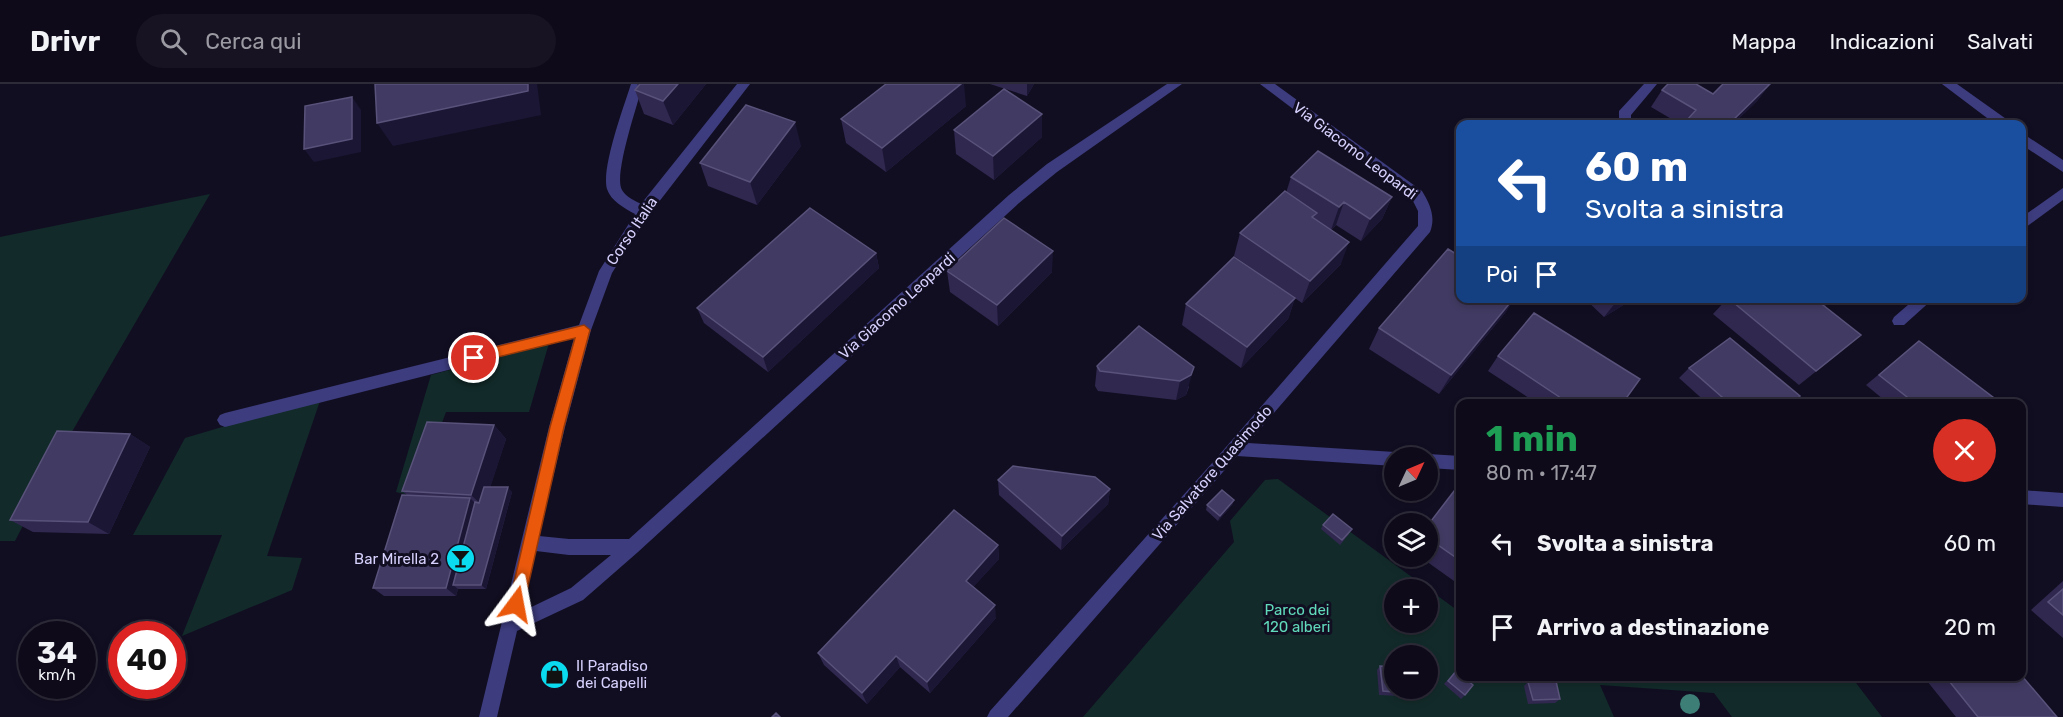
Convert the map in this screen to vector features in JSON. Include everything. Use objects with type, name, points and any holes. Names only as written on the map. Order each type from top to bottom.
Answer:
[{"type":"street","points":[[637,84],[613,172],[614,188],[621,198],[642,212]]},
{"type":"street","name":"Corso Italia","points":[[488,717],[557,427],[584,330],[606,271],[619,246],[642,212],[744,84]]},
{"type":"street","name":"Via Giacomo Leopardi","points":[[511,625],[577,594],[633,547],[1014,200],[1060,163],[1176,84]]},
{"type":"street","name":"Via Giacomo Leopardi","points":[[1266,84],[1417,195],[1428,217],[1425,228]]},
{"type":"street","points":[[1625,120],[1624,114],[1651,84]]},
{"type":"street","points":[[1948,84],[1998,120]]},
{"type":"street","points":[[2026,141],[2063,167]]},
{"type":"street","points":[[2026,222],[2063,193]]},
{"type":"street","name":"Via Salvatore Quasimodo","points":[[996,717],[1425,228]]},
{"type":"street","points":[[1899,321],[1921,303]]},
{"type":"street","points":[[225,420],[584,330]]},
{"type":"street","points":[[1233,449],[1384,458]]},
{"type":"street","points":[[1438,462],[1456,463]]},
{"type":"street","points":[[2026,497],[2063,500]]},
{"type":"street","points":[[531,543],[569,547],[633,547]]},
{"type":"green space","points":[[210,194],[66,442],[15,541],[0,541],[0,237]]},
{"type":"green space","points":[[549,343],[529,412],[446,412],[418,486],[405,494],[396,492],[431,375]]},
{"type":"green space","points":[[321,398],[267,556],[302,558],[292,590],[186,634],[186,626],[222,535],[133,535],[185,438]]},
{"type":"green space","name":"Parco dei 120 alberi","points":[[1278,479],[1384,557],[1384,567],[1398,567],[1415,579],[1384,579],[1384,633],[1438,633],[1438,596],[1456,609],[1456,681],[1855,681],[1882,717],[1732,717],[1714,693],[1600,685],[1614,717],[1083,717],[1234,542],[1230,521],[1265,480]]},
{"type":"building","points":[[375,84],[528,84],[528,91],[377,123]]},
{"type":"building","points":[[640,84],[678,84],[663,101],[635,90]]},
{"type":"building","points":[[886,84],[961,84],[882,148],[841,119]]},
{"type":"building","points":[[1668,84],[1696,84],[1713,94],[1723,84],[1770,84],[1733,120],[1687,120],[1696,110],[1662,90]]},
{"type":"building","points":[[1004,89],[1042,114],[993,156],[954,130]]},
{"type":"building","points":[[352,97],[352,139],[304,149],[305,106]]},
{"type":"building","points":[[746,105],[795,122],[750,182],[700,163]]},
{"type":"building","points":[[1318,151],[1392,197],[1370,219],[1344,202],[1339,207],[1291,177]]},
{"type":"building","points":[[1285,191],[1317,213],[1312,217],[1349,242],[1310,281],[1240,233]]},
{"type":"building","points":[[810,208],[876,253],[763,357],[697,308]]},
{"type":"building","points":[[1004,218],[1053,251],[997,305],[947,271]]},
{"type":"building","points":[[1448,249],[1456,254],[1456,303],[1510,303],[1451,375],[1379,328]]},
{"type":"building","points":[[1234,257],[1295,298],[1247,347],[1186,304]]},
{"type":"building","points":[[1734,303],[1825,303],[1823,305],[1861,335],[1816,371]]},
{"type":"building","points":[[1534,313],[1640,379],[1626,399],[1562,399],[1498,356]]},
{"type":"building","points":[[1139,326],[1194,367],[1191,375],[1180,381],[1100,371],[1097,366]]},
{"type":"building","points":[[1730,338],[1800,396],[1797,399],[1724,399],[1689,368]]},
{"type":"building","points":[[1919,341],[1995,399],[1910,399],[1879,375]]},
{"type":"building","points":[[427,422],[494,425],[471,495],[402,491]]},
{"type":"building","points":[[57,431],[130,434],[88,522],[10,520]]},
{"type":"building","points":[[1013,466],[1095,477],[1110,489],[1062,536],[998,480]]},
{"type":"building","points":[[484,487],[508,487],[481,585],[453,585],[475,502],[479,503]]},
{"type":"building","points":[[1456,489],[1456,558],[1438,545],[1437,513]]},
{"type":"building","points":[[1222,490],[1234,500],[1220,516],[1207,505]]},
{"type":"building","points":[[402,495],[470,498],[446,588],[373,588]]},
{"type":"building","points":[[954,510],[998,545],[966,581],[995,605],[927,682],[896,656],[862,693],[818,653]]},
{"type":"building","points":[[1333,514],[1352,529],[1342,540],[1323,525]]},
{"type":"building","points":[[2063,589],[2063,615],[2048,602]]},
{"type":"building","points":[[1380,666],[1384,666],[1383,691]]},
{"type":"building","points":[[1456,671],[1456,681],[1469,681],[1473,685],[1465,695],[1448,681]]},
{"type":"building","points":[[1556,681],[1560,699],[1533,700],[1528,682]]},
{"type":"building","points":[[1949,681],[2026,681],[2057,717],[1978,717]]},
{"type":"place","name":"Bar Mirella 2","points":[[460,559]]},
{"type":"place","name":"Il Paradiso dei Capelli","points":[[555,675]]},
{"type":"route","points":[[474,358],[584,330],[557,427],[516,604]]}]
